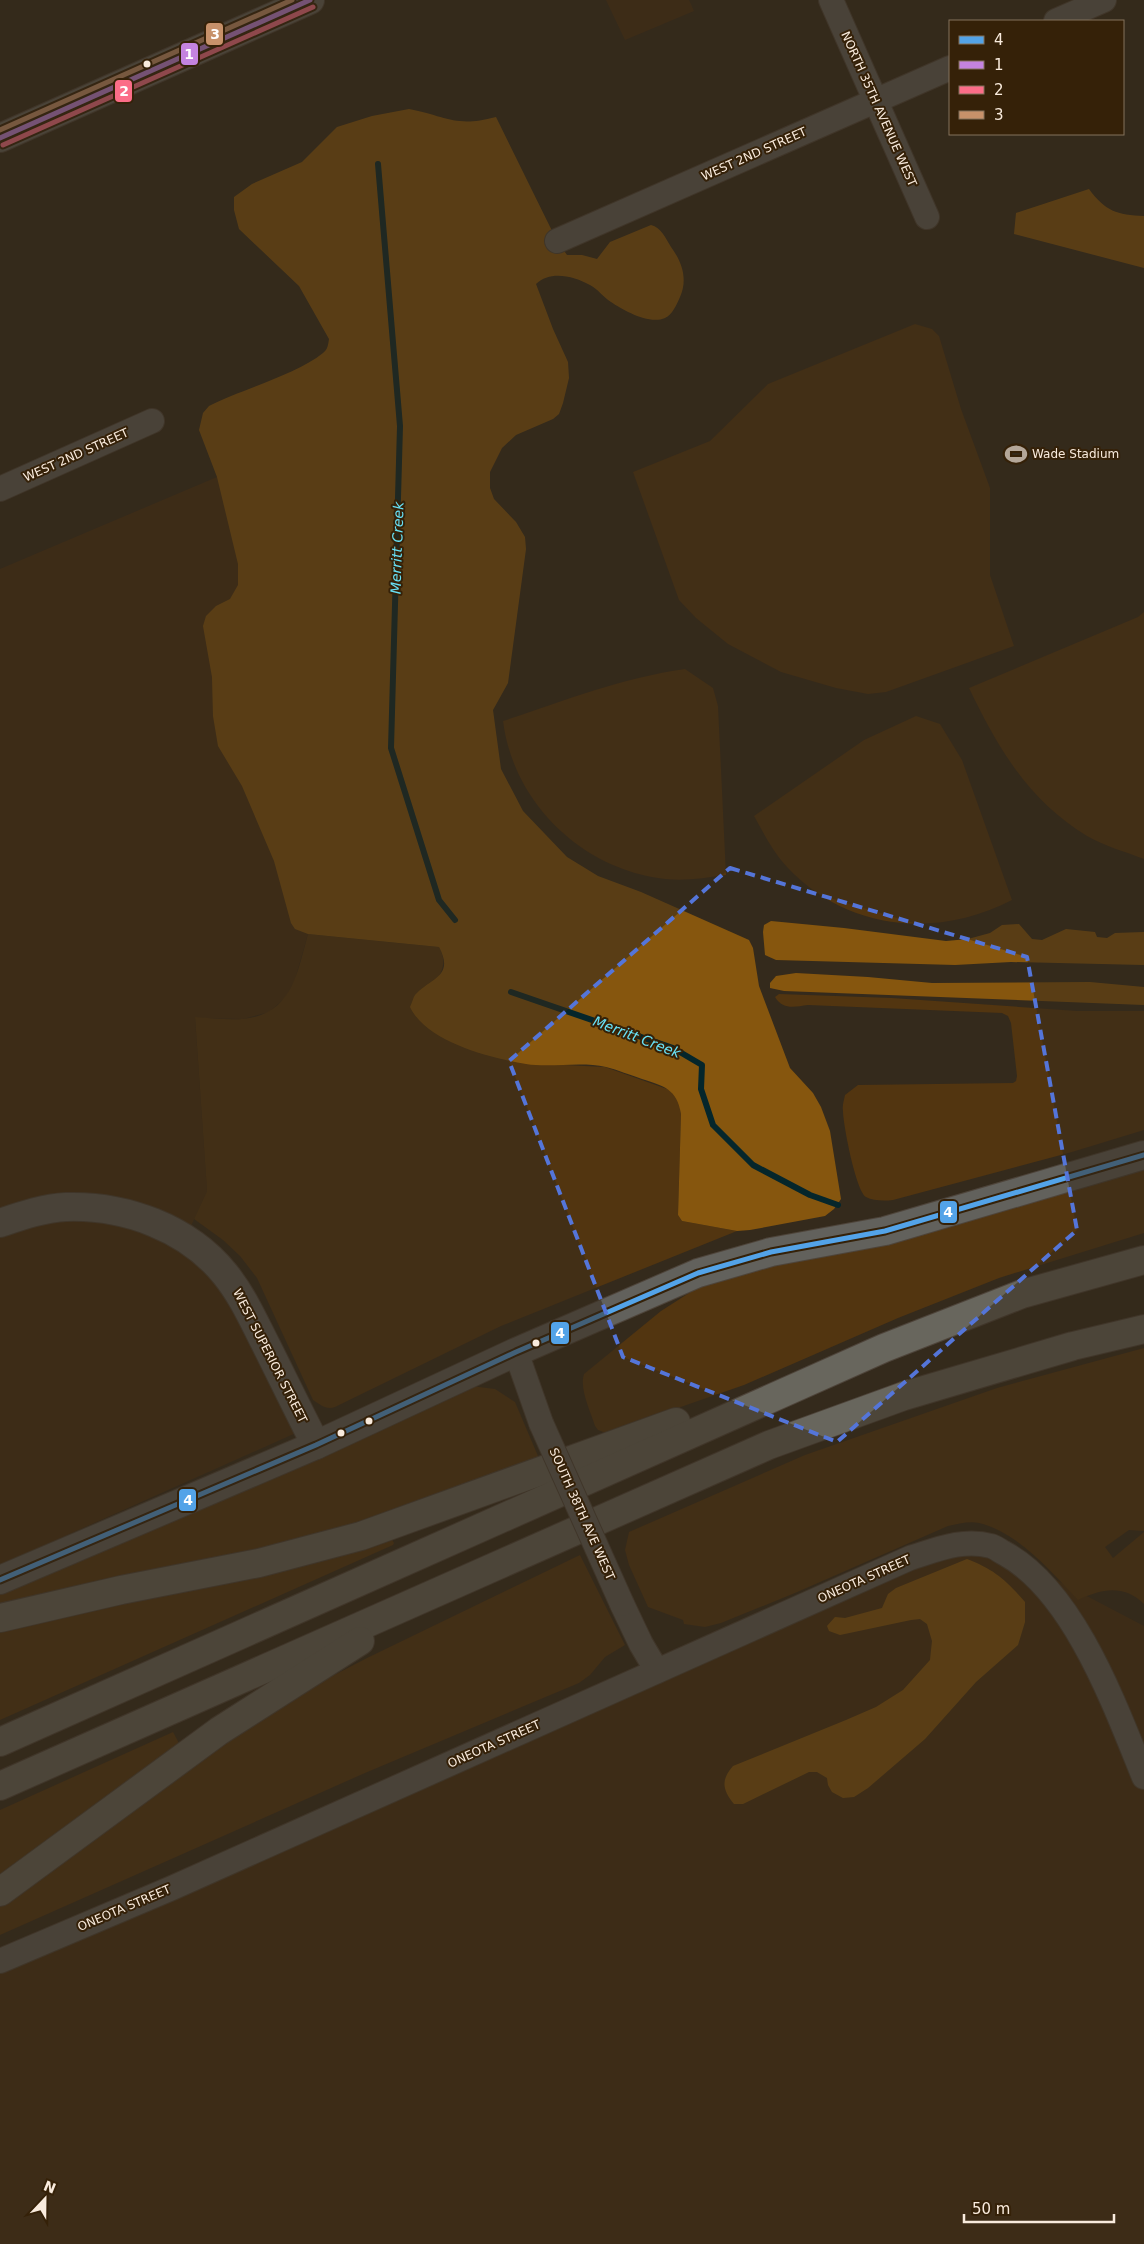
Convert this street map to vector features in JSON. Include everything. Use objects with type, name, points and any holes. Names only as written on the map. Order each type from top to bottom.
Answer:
[{"type":"highway","points":[[0,1742],[884,1348],[1022,1294],[1144,1260]]},
{"type":"highway","points":[[0,1786],[769,1445],[904,1396],[1073,1346],[1144,1329]]},
{"type":"highway","points":[[0,1618],[121,1590],[259,1563],[361,1536],[669,1424],[758,1403]]},
{"type":"highway","points":[[0,1892],[219,1731],[439,1591]]},
{"type":"main road","points":[[0,138],[310,0]]},
{"type":"street","name":"NORTH 35TH AVENUE WEST","points":[[831,0],[927,217]]},
{"type":"street","points":[[1058,20],[1104,0]]},
{"type":"street","name":"WEST 2ND STREET","points":[[557,240],[949,68]]},
{"type":"street","name":"WEST 2ND STREET","points":[[0,489],[152,421]]},
{"type":"street","points":[[0,1580],[316,1445],[516,1352],[698,1273],[772,1252],[885,1231],[1144,1155]]},
{"type":"street","name":"WEST SUPERIOR STREET","points":[[0,1223],[24,1215],[65,1207],[105,1209],[138,1216],[169,1229],[197,1247],[225,1273],[244,1300],[316,1445]]},
{"type":"street","name":"SOUTH 38TH AVE WEST","points":[[516,1352],[541,1423],[622,1604],[641,1644],[657,1671]]},
{"type":"street","name":"ONEOTA STREET","points":[[0,1961],[172,1888],[910,1558],[958,1543],[991,1546],[1016,1560],[1046,1586],[1069,1618],[1106,1685],[1144,1777]]},
{"type":"highlighted area","points":[[730,868],[1027,957],[1077,1230],[837,1442],[623,1357],[509,1061]]},
{"type":"shaded area","points":[[606,0],[689,0],[694,11],[625,40]]},
{"type":"shaded area","points":[[409,109],[460,121],[496,117],[557,241],[567,255],[582,255],[597,259],[610,242],[651,225],[658,228],[663,234],[681,265],[684,284],[680,297],[670,314],[659,320],[644,318],[629,312],[608,300],[593,287],[577,279],[555,276],[548,277],[536,284],[568,362],[569,378],[559,414],[553,419],[516,435],[502,448],[490,472],[490,488],[494,499],[516,522],[525,537],[526,549],[508,683],[493,710],[501,769],[523,811],[567,857],[598,876],[641,892],[749,940],[753,948],[759,986],[790,1068],[813,1093],[821,1107],[830,1131],[841,1199],[834,1209],[825,1216],[737,1231],[682,1221],[678,1215],[681,1114],[676,1099],[668,1090],[657,1084],[606,1067],[596,1065],[526,1064],[478,1053],[461,1046],[430,1030],[418,1019],[410,1007],[415,995],[439,976],[442,971],[444,965],[443,957],[439,947],[308,934],[295,929],[291,923],[274,861],[242,786],[218,746],[213,716],[212,677],[203,626],[206,616],[216,606],[230,599],[238,585],[238,564],[217,477],[199,430],[203,413],[209,406],[284,375],[312,361],[326,350],[329,339],[299,286],[239,229],[234,210],[234,197],[252,184],[302,162],[337,127],[372,116]]},
{"type":"shaded area","points":[[1089,189],[1106,207],[1112,210],[1119,213],[1144,216],[1144,268],[1014,234],[1016,213]]},
{"type":"shaded area","points":[[915,324],[932,329],[939,336],[961,409],[990,488],[990,575],[1014,646],[886,692],[868,694],[836,688],[781,672],[728,644],[696,618],[679,600],[633,472],[710,441],[768,384]]},
{"type":"shaded area","points":[[400,426],[308,934],[295,979],[286,997],[269,1012],[243,1019],[195,1018],[207,1191],[185,1239],[197,1247],[307,1428],[0,1565],[0,569],[217,477]]},
{"type":"shaded area","points":[[1144,612],[1144,859],[1094,840],[1066,822],[1048,806],[1031,789],[1004,752],[969,688],[1138,617]]},
{"type":"shaded area","points":[[685,669],[713,688],[718,706],[726,875],[675,880],[629,871],[602,860],[577,844],[555,825],[536,803],[520,778],[509,750],[503,721],[616,684]]},
{"type":"shaded area","points":[[916,716],[940,724],[962,760],[1012,900],[983,912],[954,920],[924,924],[894,922],[865,916],[837,905],[811,888],[787,867],[773,849],[754,816],[864,740]]},
{"type":"shaded area","points":[[771,921],[946,941],[968,939],[990,933],[1002,925],[1019,924],[1032,939],[1042,940],[1066,929],[1095,932],[1097,937],[1107,938],[1115,933],[1144,932],[1144,965],[1011,962],[955,965],[776,960],[765,955],[764,925]]},
{"type":"shaded area","points":[[308,934],[439,947],[443,956],[443,964],[437,980],[446,1039],[463,1046],[526,1063],[605,1067],[670,1090],[679,1100],[681,1114],[678,1215],[682,1221],[737,1231],[501,1326],[335,1407],[326,1407],[313,1400],[257,1278],[240,1256],[223,1240],[194,1219],[207,1191],[195,1017],[242,1019],[259,1016],[272,1010],[290,990]]},
{"type":"shaded area","points":[[796,973],[932,983],[1090,982],[1144,987],[1144,1005],[784,991],[770,988],[770,983],[776,976]]},
{"type":"shaded area","points":[[779,994],[892,998],[1077,1011],[1144,1011],[1144,1130],[1072,1152],[893,1200],[879,1200],[866,1197],[858,1183],[851,1157],[844,1118],[845,1095],[858,1085],[1013,1083],[1016,1081],[1017,1076],[1011,1023],[1008,1016],[1002,1013],[808,1005],[789,1007],[778,1001],[775,997]]},
{"type":"shaded area","points":[[1144,1169],[1144,1233],[999,1278],[898,1318],[744,1385],[606,1433],[598,1430],[595,1426],[584,1393],[584,1374],[661,1311],[700,1286],[758,1269]]},
{"type":"shaded area","points":[[1144,1348],[1144,1531],[1129,1530],[1105,1547],[1113,1558],[1144,1532],[1144,1604],[1128,1593],[1112,1590],[1095,1593],[1078,1600],[1021,1544],[994,1528],[971,1522],[948,1526],[721,1623],[705,1627],[684,1624],[683,1620],[648,1607],[629,1565],[625,1550],[629,1532],[805,1455],[997,1388]]},
{"type":"shaded area","points":[[471,1386],[495,1389],[515,1402],[541,1463],[379,1521],[0,1608],[0,1594]]},
{"type":"shaded area","points":[[391,1538],[394,1543],[393,1545],[0,1720],[0,1627]]},
{"type":"shaded area","points":[[958,1543],[1016,1559],[1144,1626],[1144,2244],[0,2244],[0,1961]]},
{"type":"shaded area","points":[[580,1555],[625,1645],[605,1657],[590,1675],[579,1683],[365,1773],[0,1935],[0,1904],[192,1762],[317,1684]]},
{"type":"shaded area","points":[[967,1559],[999,1576],[1025,1602],[1025,1622],[1018,1645],[976,1682],[925,1739],[868,1788],[854,1797],[843,1798],[832,1792],[827,1778],[817,1772],[809,1772],[743,1804],[734,1804],[727,1794],[724,1785],[726,1776],[733,1766],[876,1707],[903,1690],[930,1660],[932,1641],[927,1624],[920,1619],[840,1635],[829,1631],[827,1626],[835,1617],[845,1618],[882,1608],[888,1594],[896,1588]]},
{"type":"shaded area","points":[[173,1732],[181,1747],[0,1881],[0,1810]]},
{"type":"waterway","name":"Merritt Creek","points":[[378,164],[400,426],[391,748],[439,900],[455,920]]},
{"type":"waterway","name":"Merritt Creek","points":[[511,992],[673,1048],[702,1065],[701,1089],[713,1125],[753,1165],[810,1195],[838,1205]]},
{"type":"transit line","name":"3","points":[[0,130],[292,0]]},
{"type":"transit line","name":"1","points":[[0,138],[310,0]]},
{"type":"transit line","name":"2","points":[[3,145],[313,7]]},
{"type":"transit line","name":"4","points":[[0,1580],[316,1445],[516,1352],[698,1273],[771,1252],[885,1231],[1144,1155]]},
{"type":"place","name":"Wade Stadium","points":[[1016,454]]}]
